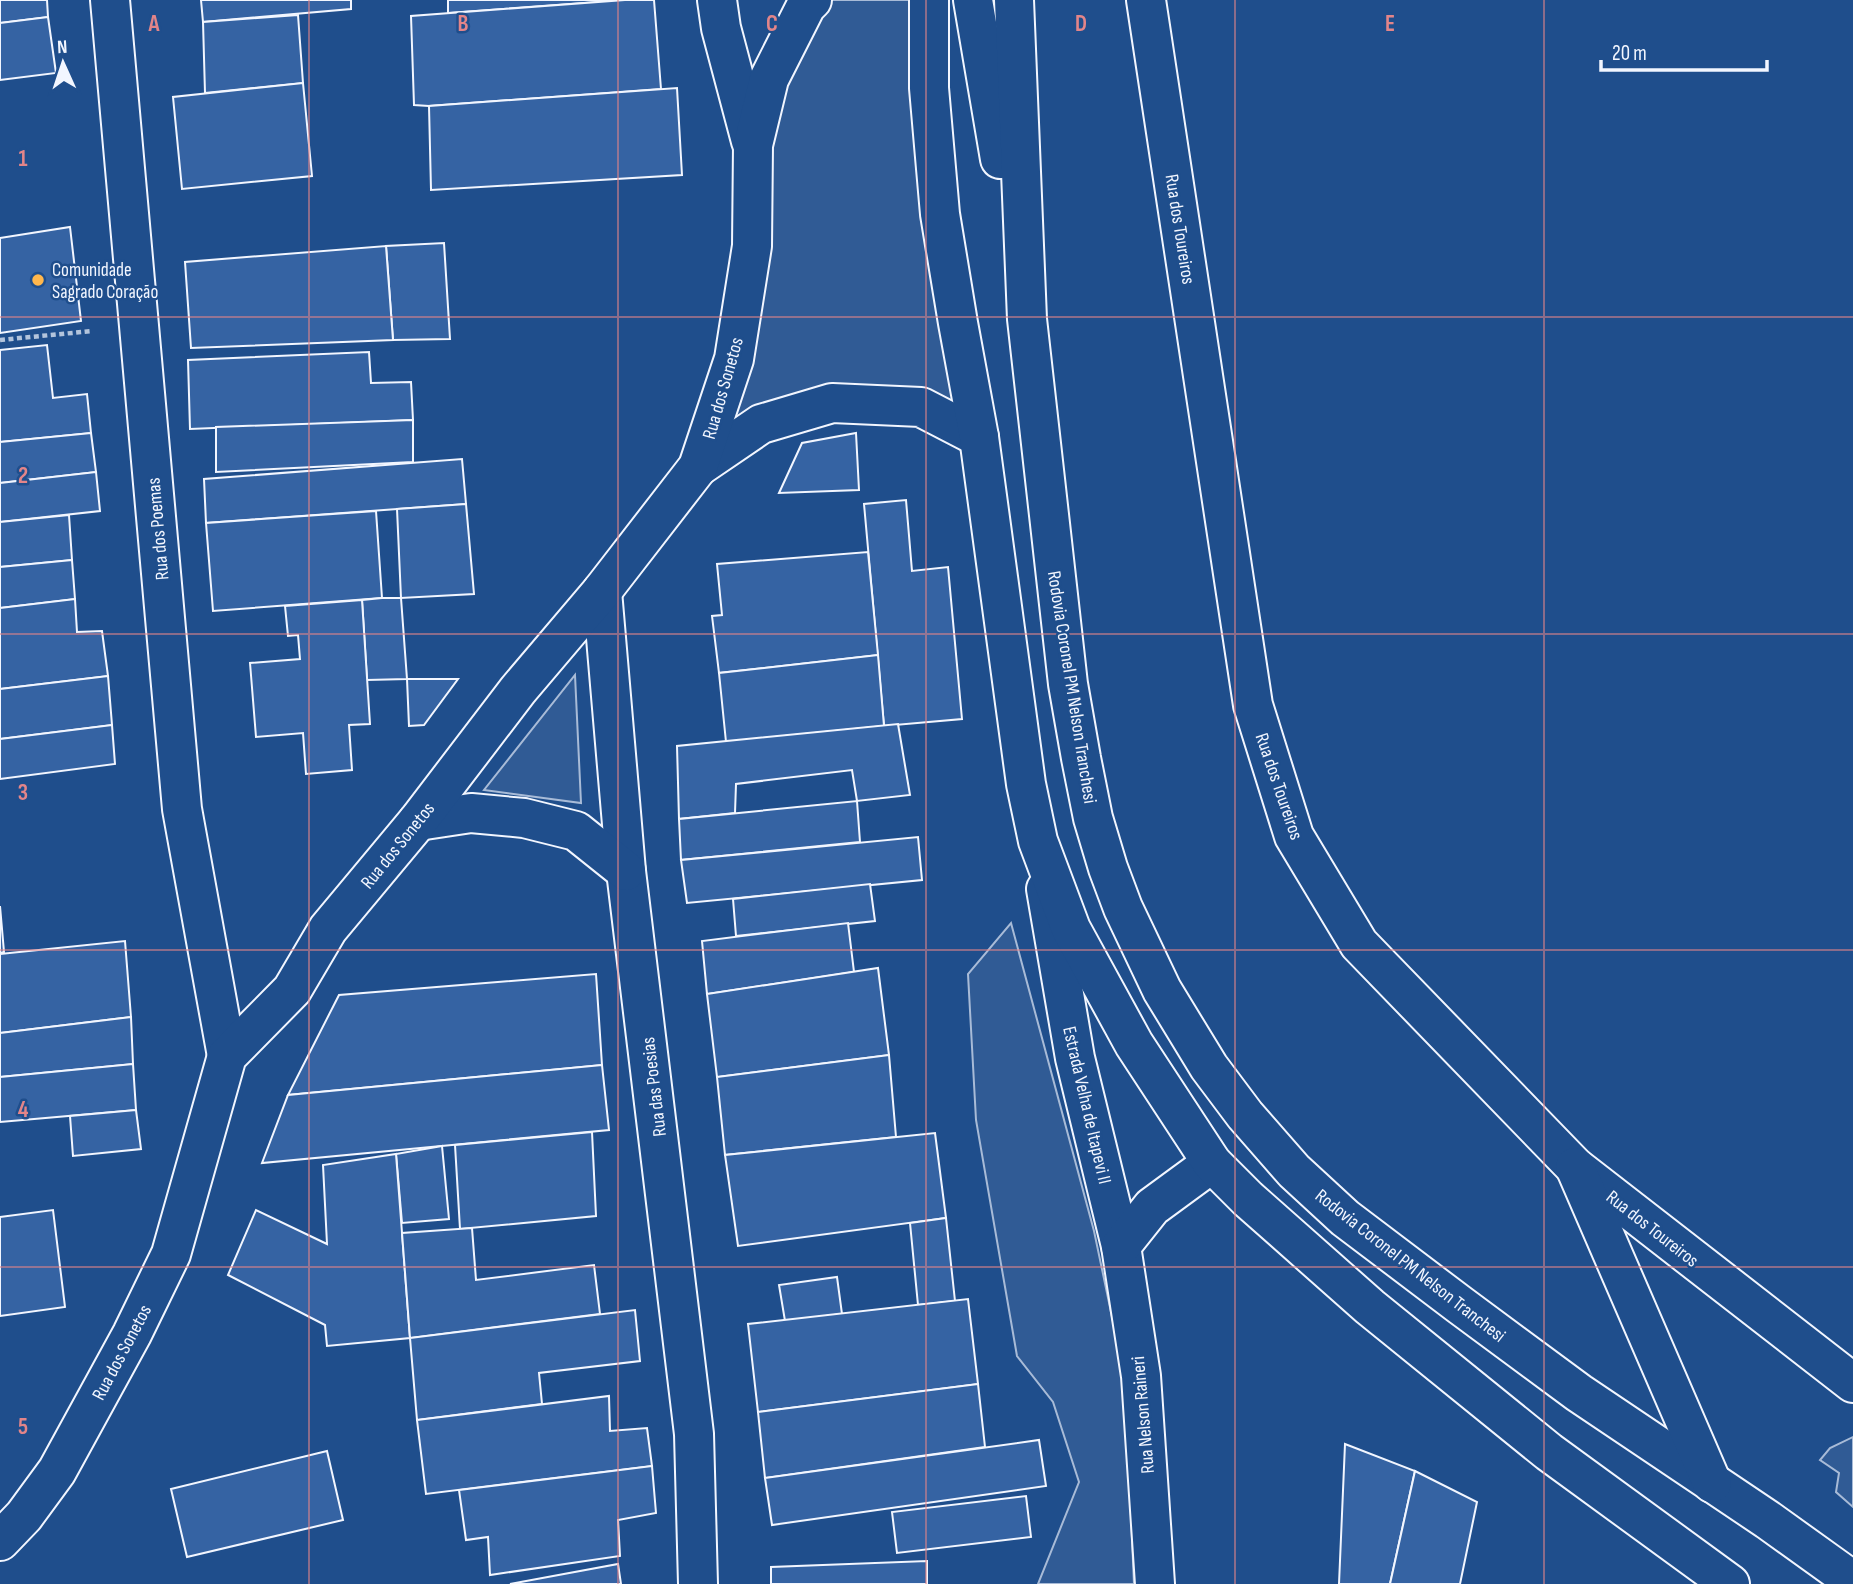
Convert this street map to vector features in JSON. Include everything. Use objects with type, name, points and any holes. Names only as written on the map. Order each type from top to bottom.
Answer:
[{"type":"main road","name":"Rua dos Poemas","points":[[110,0],[182,809],[227,1056]]},
{"type":"main road","name":"Rua dos Sonetos","points":[[718,0],[721,28],[753,145]]},
{"type":"main road","name":"Rua dos Sonetos","points":[[0,1541],[24,1516],[57,1471],[132,1334],[171,1254],[227,1056],[292,990],[328,929],[418,821],[518,690],[602,591],[698,467],[734,359],[752,246],[753,145],[769,79],[812,0]]},
{"type":"main road","points":[[929,0],[929,88],[940,214],[979,437],[1026,784],[1038,841],[1071,929],[1134,1044],[1212,1163],[1248,1199],[1380,1316],[1549,1452],[1730,1584]]},
{"type":"main road","points":[[973,0],[1027,319]]},
{"type":"main road","name":"Rodovia Coronel PM Nelson Tranchesi","points":[[1014,0],[1027,319],[1065,657],[1093,818],[1123,908],[1162,990],[1209,1067],[1245,1115],[1294,1171],[1345,1218],[1579,1393],[1768,1520],[1853,1581]]},
{"type":"main road","name":"Rua dos Toureiros","points":[[1146,0],[1253,705],[1294,836],[1359,944],[1575,1167],[1853,1383]]},
{"type":"main road","points":[[698,467],[761,424],[832,403],[921,407],[979,437]]},
{"type":"main road","name":"Rua das Poesias","points":[[602,591],[626,871],[694,1434],[698,1584]]},
{"type":"main road","points":[[418,821],[471,813],[524,817],[576,831],[626,871]]},
{"type":"main road","name":"Estrada Velha de Itapevi II","points":[[1038,841],[1075,1058],[1121,1246]]},
{"type":"main road","points":[[1121,1246],[1153,1207],[1212,1163]]},
{"type":"main road","points":[[1575,1167],[1712,1483]]},
{"type":"main road","name":"Rua Nelson Raineri","points":[[1121,1246],[1141,1376],[1155,1584]]},
{"type":"path","points":[[0,340],[138,326]]},
{"type":"shaded area","points":[[812,0],[929,0],[979,437],[832,403],[698,467],[753,145]]},
{"type":"shaded area","points":[[575,675],[581,803],[484,790]]},
{"type":"shaded area","points":[[1011,923],[1094,1231],[1125,1379],[1134,1584],[1038,1584],[1079,1482],[1053,1402],[1017,1356],[976,1120],[968,974]]},
{"type":"shaded area","points":[[1853,1437],[1853,1507],[1836,1492],[1839,1473],[1820,1460],[1830,1448]]},
{"type":"building","points":[[0,0],[47,0],[48,17],[0,23]]},
{"type":"building","points":[[201,0],[351,0],[351,9],[203,22]]},
{"type":"building","points":[[448,0],[625,0],[448,13]]},
{"type":"building","points":[[654,0],[661,89],[414,105],[411,16]]},
{"type":"building","points":[[298,15],[303,83],[205,93],[203,22]]},
{"type":"building","points":[[48,17],[56,73],[0,80],[0,23]]},
{"type":"building","points":[[303,83],[312,176],[182,189],[173,97]]},
{"type":"building","points":[[677,88],[682,175],[431,190],[429,106]]},
{"type":"building","name":"Comunidade Sagrado Coração","points":[[70,227],[81,321],[0,333],[0,238]]},
{"type":"building","points":[[444,243],[450,339],[393,340],[386,246]]},
{"type":"building","points":[[386,246],[393,340],[191,348],[185,262]]},
{"type":"building","points":[[47,345],[53,398],[87,394],[91,433],[0,442],[0,350]]},
{"type":"building","points":[[369,352],[371,383],[411,382],[413,420],[190,429],[188,360]]},
{"type":"building","points":[[413,420],[413,462],[216,472],[216,427]]},
{"type":"building","points":[[91,433],[96,472],[0,483],[0,442]]},
{"type":"building","points":[[856,433],[859,490],[779,493],[802,443]]},
{"type":"building","points":[[462,459],[466,504],[206,523],[204,479]]},
{"type":"building","points":[[96,472],[100,511],[0,522],[0,483]]},
{"type":"building","points":[[906,500],[912,571],[948,567],[962,719],[884,726],[864,504]]},
{"type":"building","points":[[466,504],[474,594],[401,598],[397,509]]},
{"type":"building","points":[[376,511],[382,598],[213,611],[206,523]]},
{"type":"building","points":[[69,515],[72,560],[0,567],[0,522]]},
{"type":"building","points":[[868,552],[878,655],[719,673],[712,616],[722,615],[717,564]]},
{"type":"building","points":[[72,560],[75,599],[0,608],[0,567]]},
{"type":"building","points":[[401,598],[407,679],[367,680],[362,600]]},
{"type":"building","points":[[75,599],[77,632],[102,631],[108,676],[0,689],[0,608]]},
{"type":"building","points":[[362,600],[370,724],[349,725],[352,770],[306,774],[303,733],[256,737],[250,663],[300,659],[298,635],[288,636],[285,606]]},
{"type":"building","points":[[878,655],[884,726],[726,742],[719,673]]},
{"type":"building","points":[[108,676],[112,725],[0,739],[0,689]]},
{"type":"building","points":[[407,679],[458,679],[424,725],[409,726]]},
{"type":"building","points":[[898,724],[910,795],[857,801],[852,770],[736,784],[735,813],[679,819],[677,746]]},
{"type":"building","points":[[112,725],[115,764],[0,779],[0,739]]},
{"type":"building","points":[[857,801],[860,842],[681,860],[679,819]]},
{"type":"building","points":[[918,837],[922,880],[687,903],[681,860]]},
{"type":"building","points":[[870,884],[875,921],[736,936],[733,899]]},
{"type":"building","points":[[0,906],[4,952],[0,953]]},
{"type":"building","points":[[848,923],[854,972],[707,994],[702,941]]},
{"type":"building","points":[[125,941],[131,1017],[0,1033],[0,954]]},
{"type":"building","points":[[878,968],[889,1055],[717,1077],[707,994]]},
{"type":"building","points":[[596,974],[602,1065],[288,1095],[339,995]]},
{"type":"building","points":[[131,1017],[133,1064],[0,1077],[0,1033]]},
{"type":"building","points":[[889,1055],[896,1137],[725,1155],[717,1077]]},
{"type":"building","points":[[133,1064],[136,1110],[0,1122],[0,1077]]},
{"type":"building","points":[[602,1065],[609,1130],[262,1163],[288,1095]]},
{"type":"building","points":[[136,1110],[141,1149],[73,1156],[70,1116]]},
{"type":"building","points":[[592,1132],[596,1216],[460,1229],[455,1145]]},
{"type":"building","points":[[935,1133],[946,1218],[738,1246],[725,1155]]},
{"type":"building","points":[[442,1146],[449,1219],[402,1223],[396,1154]]},
{"type":"building","points":[[396,1154],[410,1338],[327,1346],[325,1325],[228,1275],[256,1210],[327,1244],[323,1165]]},
{"type":"building","points":[[53,1210],[65,1307],[0,1316],[0,1217]]},
{"type":"building","points":[[946,1218],[955,1301],[918,1305],[910,1223]]},
{"type":"building","points":[[472,1228],[476,1280],[594,1265],[600,1314],[410,1338],[402,1233]]},
{"type":"building","points":[[837,1277],[842,1314],[785,1321],[779,1285]]},
{"type":"building","points":[[968,1299],[978,1384],[758,1412],[748,1324]]},
{"type":"building","points":[[635,1310],[640,1361],[539,1373],[542,1404],[417,1420],[410,1338]]},
{"type":"building","points":[[978,1384],[985,1447],[765,1478],[758,1412]]},
{"type":"building","points":[[609,1396],[610,1431],[647,1428],[652,1466],[426,1494],[417,1420]]},
{"type":"building","points":[[1039,1440],[1046,1486],[772,1525],[765,1478]]},
{"type":"building","points":[[1345,1444],[1415,1471],[1390,1584],[1339,1584]]},
{"type":"building","points":[[327,1451],[343,1520],[187,1557],[171,1489]]},
{"type":"building","points":[[652,1466],[656,1513],[618,1520],[620,1556],[490,1575],[488,1537],[466,1540],[459,1490]]},
{"type":"building","points":[[1415,1471],[1477,1502],[1460,1584],[1390,1584]]},
{"type":"building","points":[[1026,1496],[1031,1537],[897,1553],[892,1512]]},
{"type":"building","points":[[927,1561],[927,1584],[771,1584],[771,1567]]},
{"type":"building","points":[[618,1564],[621,1584],[510,1584]]},
{"type":"place","name":"Comunidade Sagrado Coração","points":[[38,280]]}]
